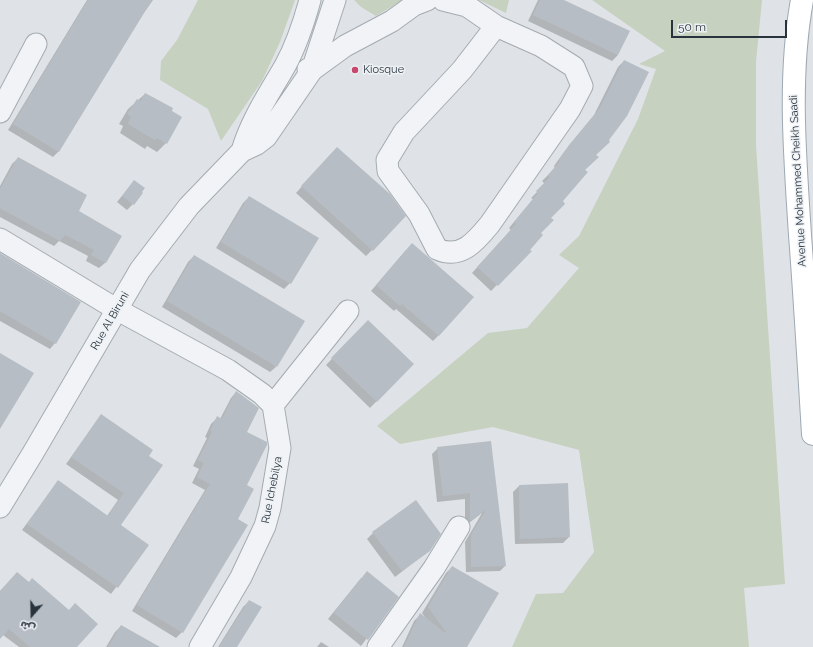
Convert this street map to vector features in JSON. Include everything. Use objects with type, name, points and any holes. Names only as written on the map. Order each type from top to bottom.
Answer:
[{"type":"main road","name":"Avenue Mohammed Cheikh Saadi","points":[[802,0],[796,32],[794,72],[795,151],[813,434]]},
{"type":"street","points":[[242,151],[254,120],[286,64],[306,15],[310,0]]},
{"type":"street","points":[[242,151],[266,138],[312,70],[335,0]]},
{"type":"street","points":[[286,64],[312,70],[345,46],[392,21],[414,4],[427,0]]},
{"type":"street","points":[[443,0],[467,6],[496,26],[541,46],[574,67],[582,86],[570,109],[478,239],[463,250],[448,253],[437,249],[419,214],[394,182],[388,171],[387,160],[404,132],[462,70],[496,26]]},
{"type":"street","points":[[0,112],[36,44]]},
{"type":"street","name":"Rue Al Biruni","points":[[0,507],[34,453],[116,309],[140,270],[189,206],[242,151]]},
{"type":"street","points":[[0,240],[116,309],[228,370],[257,390],[273,405],[348,311]]},
{"type":"street","name":"Rue Ichebilya","points":[[200,647],[241,577],[265,526],[270,508],[280,448],[277,420],[273,405]]},
{"type":"street","points":[[378,647],[434,568],[459,527]]},
{"type":"green space","points":[[198,0],[295,0],[280,42],[262,81],[221,141],[208,109],[160,80],[161,61],[177,40]]},
{"type":"green space","points":[[354,0],[403,0],[376,16],[361,7]]},
{"type":"green space","points":[[479,0],[509,0],[506,13]]},
{"type":"green space","points":[[592,0],[762,0],[756,62],[756,145],[785,584],[744,588],[749,647],[512,647],[536,594],[563,593],[594,552],[579,450],[493,427],[400,444],[377,426],[488,333],[527,328],[579,268],[559,255],[579,236],[638,119],[656,69],[639,64],[665,51]]},
{"type":"building","points":[[88,0],[152,0],[59,152],[13,124]]},
{"type":"building","points":[[540,0],[564,0],[630,31],[618,55],[533,15]]},
{"type":"building","points":[[624,60],[649,72],[627,116],[609,140],[610,142],[596,155],[599,157],[585,170],[588,172],[563,201],[565,204],[551,218],[554,220],[541,233],[543,235],[530,250],[532,251],[498,286],[477,267],[516,224],[514,222],[538,193],[536,191],[550,177],[548,175],[560,161],[559,160],[569,145],[600,108]]},
{"type":"building","points":[[145,93],[173,108],[172,111],[182,117],[167,144],[157,138],[155,140],[128,124],[131,117],[127,114],[137,99],[141,101]]},
{"type":"building","points":[[337,147],[390,194],[406,216],[373,251],[301,186]]},
{"type":"building","points":[[18,157],[87,195],[79,211],[122,236],[106,263],[91,255],[94,250],[79,242],[65,235],[60,241],[0,208],[0,189]]},
{"type":"building","points":[[134,180],[145,188],[134,205],[122,196]]},
{"type":"building","points":[[249,196],[319,238],[291,284],[221,242]]},
{"type":"building","points":[[412,243],[474,297],[439,336],[402,304],[400,306],[376,285]]},
{"type":"building","points":[[0,253],[81,302],[56,344],[0,311]]},
{"type":"building","points":[[194,255],[305,321],[277,367],[167,301]]},
{"type":"building","points":[[368,320],[414,364],[377,402],[331,358]]},
{"type":"building","points":[[0,353],[34,373],[0,429]]},
{"type":"building","points":[[236,391],[259,408],[247,432],[267,442],[267,445],[247,485],[254,489],[238,519],[248,525],[183,633],[137,605],[210,484],[197,477],[204,463],[198,460],[212,432],[210,431],[217,416],[222,419]]},
{"type":"building","points":[[101,414],[153,450],[149,456],[163,465],[121,525],[149,545],[118,588],[27,524],[58,480],[108,516],[124,493],[71,457]]},
{"type":"building","points":[[491,441],[506,566],[471,567],[471,535],[486,510],[470,521],[470,493],[443,496],[437,447]]},
{"type":"building","points":[[568,483],[570,537],[520,539],[519,485]]},
{"type":"building","points":[[416,500],[441,534],[430,551],[402,571],[372,532]]},
{"type":"building","points":[[452,566],[499,593],[467,647],[404,647],[420,613],[445,633],[446,632],[428,607]]},
{"type":"building","points":[[367,571],[399,597],[368,640],[334,613]]},
{"type":"building","points":[[17,572],[29,582],[32,578],[69,610],[75,603],[98,624],[77,647],[30,647],[9,629],[0,639],[0,591]]},
{"type":"building","points":[[249,600],[262,607],[237,647],[219,647]]},
{"type":"building","points":[[121,625],[160,647],[108,647]]},
{"type":"place","name":"Kiosque","points":[[355,70]]}]
